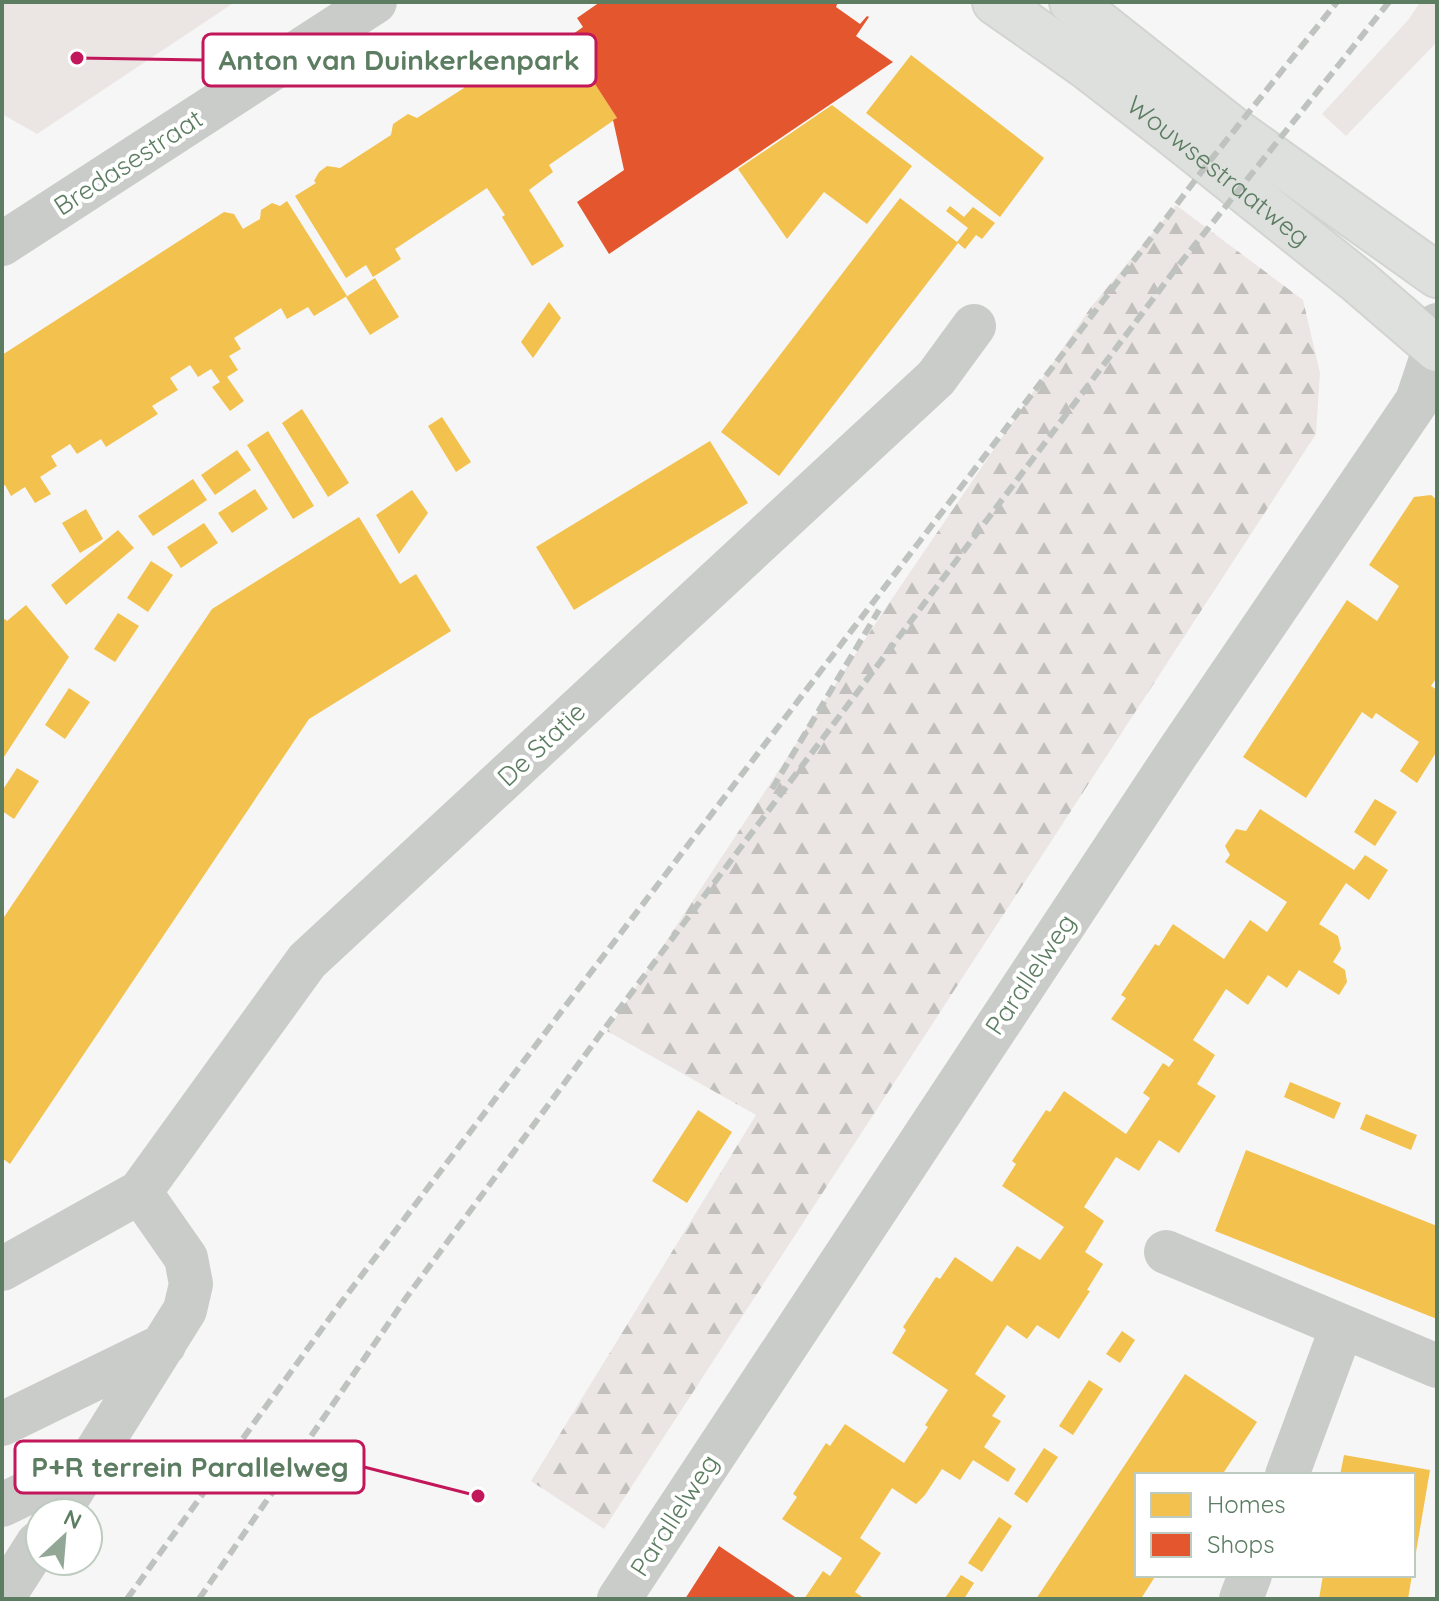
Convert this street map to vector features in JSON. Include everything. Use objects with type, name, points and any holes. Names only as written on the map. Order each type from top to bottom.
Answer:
[{"type":"main road","name":"Wouwsestraatweg","points":[[1072,2],[1235,131],[1437,275]]},
{"type":"main road","name":"Wouwsestraatweg","points":[[998,3],[1086,66],[1436,340]]},
{"type":"street","name":"Bredasestraat","points":[[2,244],[375,2]]},
{"type":"street","name":"De Statie","points":[[140,1192],[307,961],[936,378],[974,326]]},
{"type":"street","name":"Parallelweg","points":[[619,1599],[1152,791],[1417,401],[1436,340]]},
{"type":"street","points":[[2,1269],[140,1192],[186,1258],[191,1284],[185,1310],[92,1462],[66,1497]]},
{"type":"street","points":[[1166,1252],[1437,1366]]},
{"type":"street","points":[[1288,1473],[1342,1327]]},
{"type":"street","points":[[2,1424],[164,1345]]},
{"type":"street","points":[[2,1505],[92,1462]]},
{"type":"street","points":[[2,1599],[24,1558]]},
{"type":"street","points":[[1241,1599],[1249,1577]]},
{"type":"green space","points":[[2,2],[235,2],[37,134],[2,114]]},
{"type":"green space","points":[[1420,2],[1437,2],[1437,42],[1346,136],[1322,114],[1409,19]]},
{"type":"green space","points":[[1176,205],[1303,300],[1320,373],[1316,434],[604,1529],[531,1481],[756,1115],[607,1031],[889,603],[1091,307]]},
{"type":"building: Homes","points":[[532,47],[543,50],[566,85],[587,71],[617,118],[549,165],[553,172],[529,190],[564,246],[532,266],[487,188],[395,249],[401,259],[373,277],[366,265],[346,278],[295,196],[316,183],[314,181],[319,172],[327,166],[340,168],[391,135],[393,124],[408,114],[417,118],[464,88],[465,77],[478,68],[488,71],[495,68],[495,60],[508,51],[522,54]]},
{"type":"building: Homes","points":[[911,55],[1044,158],[1000,217],[866,113]]},
{"type":"building: Homes","points":[[832,105],[912,166],[867,224],[824,192],[787,239],[738,169]]},
{"type":"building: Homes","points":[[900,198],[957,242],[968,228],[946,211],[950,206],[964,217],[973,207],[995,223],[982,239],[976,235],[965,249],[958,243],[779,476],[721,432]]},
{"type":"building: Homes","points":[[287,201],[347,296],[314,316],[308,307],[287,319],[281,308],[234,338],[241,349],[229,356],[238,370],[227,377],[244,401],[230,411],[212,387],[220,382],[211,369],[198,377],[190,365],[170,378],[178,390],[152,406],[158,414],[106,447],[101,439],[77,454],[70,444],[51,456],[57,466],[40,477],[51,494],[35,503],[25,487],[11,496],[5,485],[2,487],[2,355],[224,212],[234,214],[243,229],[260,219],[261,210],[272,203],[280,206]]},
{"type":"building: Homes","points":[[375,278],[399,317],[370,335],[346,297]]},
{"type":"building: Homes","points":[[549,302],[561,318],[533,358],[521,342]]},
{"type":"building: Homes","points":[[302,409],[349,483],[328,497],[282,423]]},
{"type":"building: Homes","points":[[442,417],[471,462],[456,472],[428,426]]},
{"type":"building: Homes","points":[[268,431],[314,506],[293,519],[247,445]]},
{"type":"building: Homes","points":[[710,441],[748,503],[574,610],[536,547]]},
{"type":"building: Homes","points":[[237,450],[251,470],[215,495],[201,475]]},
{"type":"building: Homes","points":[[193,479],[207,500],[153,536],[138,516]]},
{"type":"building: Homes","points":[[255,489],[268,509],[232,533],[218,513]]},
{"type":"building: Homes","points":[[412,490],[428,513],[399,554],[376,515]]},
{"type":"building: Homes","points":[[1431,495],[1437,500],[1437,677],[1431,686],[1437,690],[1437,751],[1417,783],[1400,771],[1419,742],[1376,713],[1372,719],[1362,712],[1306,798],[1243,757],[1347,600],[1377,621],[1399,586],[1369,565],[1414,497]]},
{"type":"building: Homes","points":[[86,509],[103,539],[80,553],[62,523]]},
{"type":"building: Homes","points":[[359,517],[400,584],[416,574],[451,631],[309,719],[10,1164],[2,1158],[2,920],[212,609]]},
{"type":"building: Homes","points":[[204,523],[218,543],[181,568],[167,547]]},
{"type":"building: Homes","points":[[118,530],[134,548],[66,605],[51,585]]},
{"type":"building: Homes","points":[[151,561],[173,575],[148,612],[127,598]]},
{"type":"building: Homes","points":[[26,605],[69,657],[2,760],[2,621],[7,621]]},
{"type":"building: Homes","points":[[118,613],[139,626],[115,662],[94,649]]},
{"type":"building: Homes","points":[[69,688],[90,702],[65,739],[45,725]]},
{"type":"building: Homes","points":[[17,768],[39,781],[14,819],[2,811],[2,791]]},
{"type":"building: Homes","points":[[1375,799],[1397,812],[1375,846],[1354,832]]},
{"type":"building: Homes","points":[[1260,809],[1354,870],[1365,855],[1388,870],[1369,900],[1346,883],[1319,924],[1338,936],[1341,949],[1333,962],[1345,970],[1347,982],[1339,995],[1299,970],[1287,988],[1268,975],[1248,1005],[1226,989],[1193,1040],[1215,1055],[1197,1084],[1216,1096],[1179,1153],[1159,1140],[1139,1171],[1116,1157],[1084,1207],[1104,1221],[1085,1252],[1103,1264],[1087,1290],[1090,1291],[1059,1339],[1037,1325],[1027,1339],[1007,1325],[975,1374],[1006,1396],[992,1416],[1001,1421],[984,1447],[1016,1469],[1008,1482],[973,1460],[960,1480],[942,1469],[916,1504],[892,1488],[860,1538],[881,1553],[855,1592],[865,1599],[804,1599],[823,1571],[830,1576],[842,1558],[782,1519],[797,1497],[793,1494],[826,1443],[830,1446],[845,1424],[904,1463],[948,1390],[892,1353],[906,1330],[903,1327],[936,1277],[940,1279],[955,1257],[992,1282],[1017,1246],[1040,1260],[1064,1227],[1002,1186],[1016,1164],[1012,1161],[1046,1110],[1050,1112],[1064,1091],[1126,1134],[1150,1098],[1143,1093],[1163,1063],[1169,1067],[1174,1060],[1111,1019],[1126,998],[1121,995],[1155,944],[1159,946],[1173,924],[1224,959],[1250,920],[1267,932],[1287,902],[1225,862],[1230,855],[1225,846],[1236,829],[1246,831]]},
{"type":"building: Homes","points":[[1290,1082],[1341,1103],[1334,1119],[1284,1097]]},
{"type":"building: Homes","points":[[698,1110],[732,1132],[687,1203],[652,1181]]},
{"type":"building: Homes","points":[[1366,1114],[1417,1135],[1411,1150],[1360,1129]]},
{"type":"building: Homes","points":[[1246,1150],[1437,1226],[1437,1319],[1215,1231]]},
{"type":"building: Homes","points":[[1122,1331],[1135,1340],[1120,1363],[1106,1354]]},
{"type":"building: Homes","points":[[1185,1374],[1257,1422],[1223,1473],[1135,1473],[1135,1577],[1155,1577],[1141,1599],[1036,1599]]},
{"type":"building: Homes","points":[[1089,1380],[1103,1389],[1073,1435],[1059,1426]]},
{"type":"building: Homes","points":[[1044,1448],[1058,1457],[1027,1503],[1014,1494]]},
{"type":"building: Homes","points":[[1344,1455],[1430,1470],[1415,1558],[1415,1473],[1340,1473]]},
{"type":"building: Homes","points":[[999,1517],[1012,1526],[982,1572],[968,1563]]},
{"type":"building: Homes","points":[[961,1575],[974,1583],[964,1599],[945,1598]]},
{"type":"building: Homes","points":[[1323,1577],[1412,1577],[1408,1599],[1319,1599]]},
{"type":"building: Shops","points":[[600,2],[838,2],[836,7],[860,24],[869,17],[856,36],[893,62],[609,254],[577,202],[624,170],[613,120],[617,118],[566,39],[583,27],[577,18]]},
{"type":"building: Shops","points":[[719,1546],[798,1599],[685,1599]]},
{"type":"railway","points":[[127,1599],[337,1308],[598,963],[1209,162],[1337,2]]},
{"type":"railway","points":[[199,1599],[406,1298],[602,1032],[1174,271],[1389,2]]},
{"type":"railway","points":[[772,789],[879,610]]},
{"type":"place","name":"Anton van Duinkerkenpark","points":[[77,58]]},
{"type":"place","name":"P+R terrein Parallelweg","points":[[478,1496]]}]
